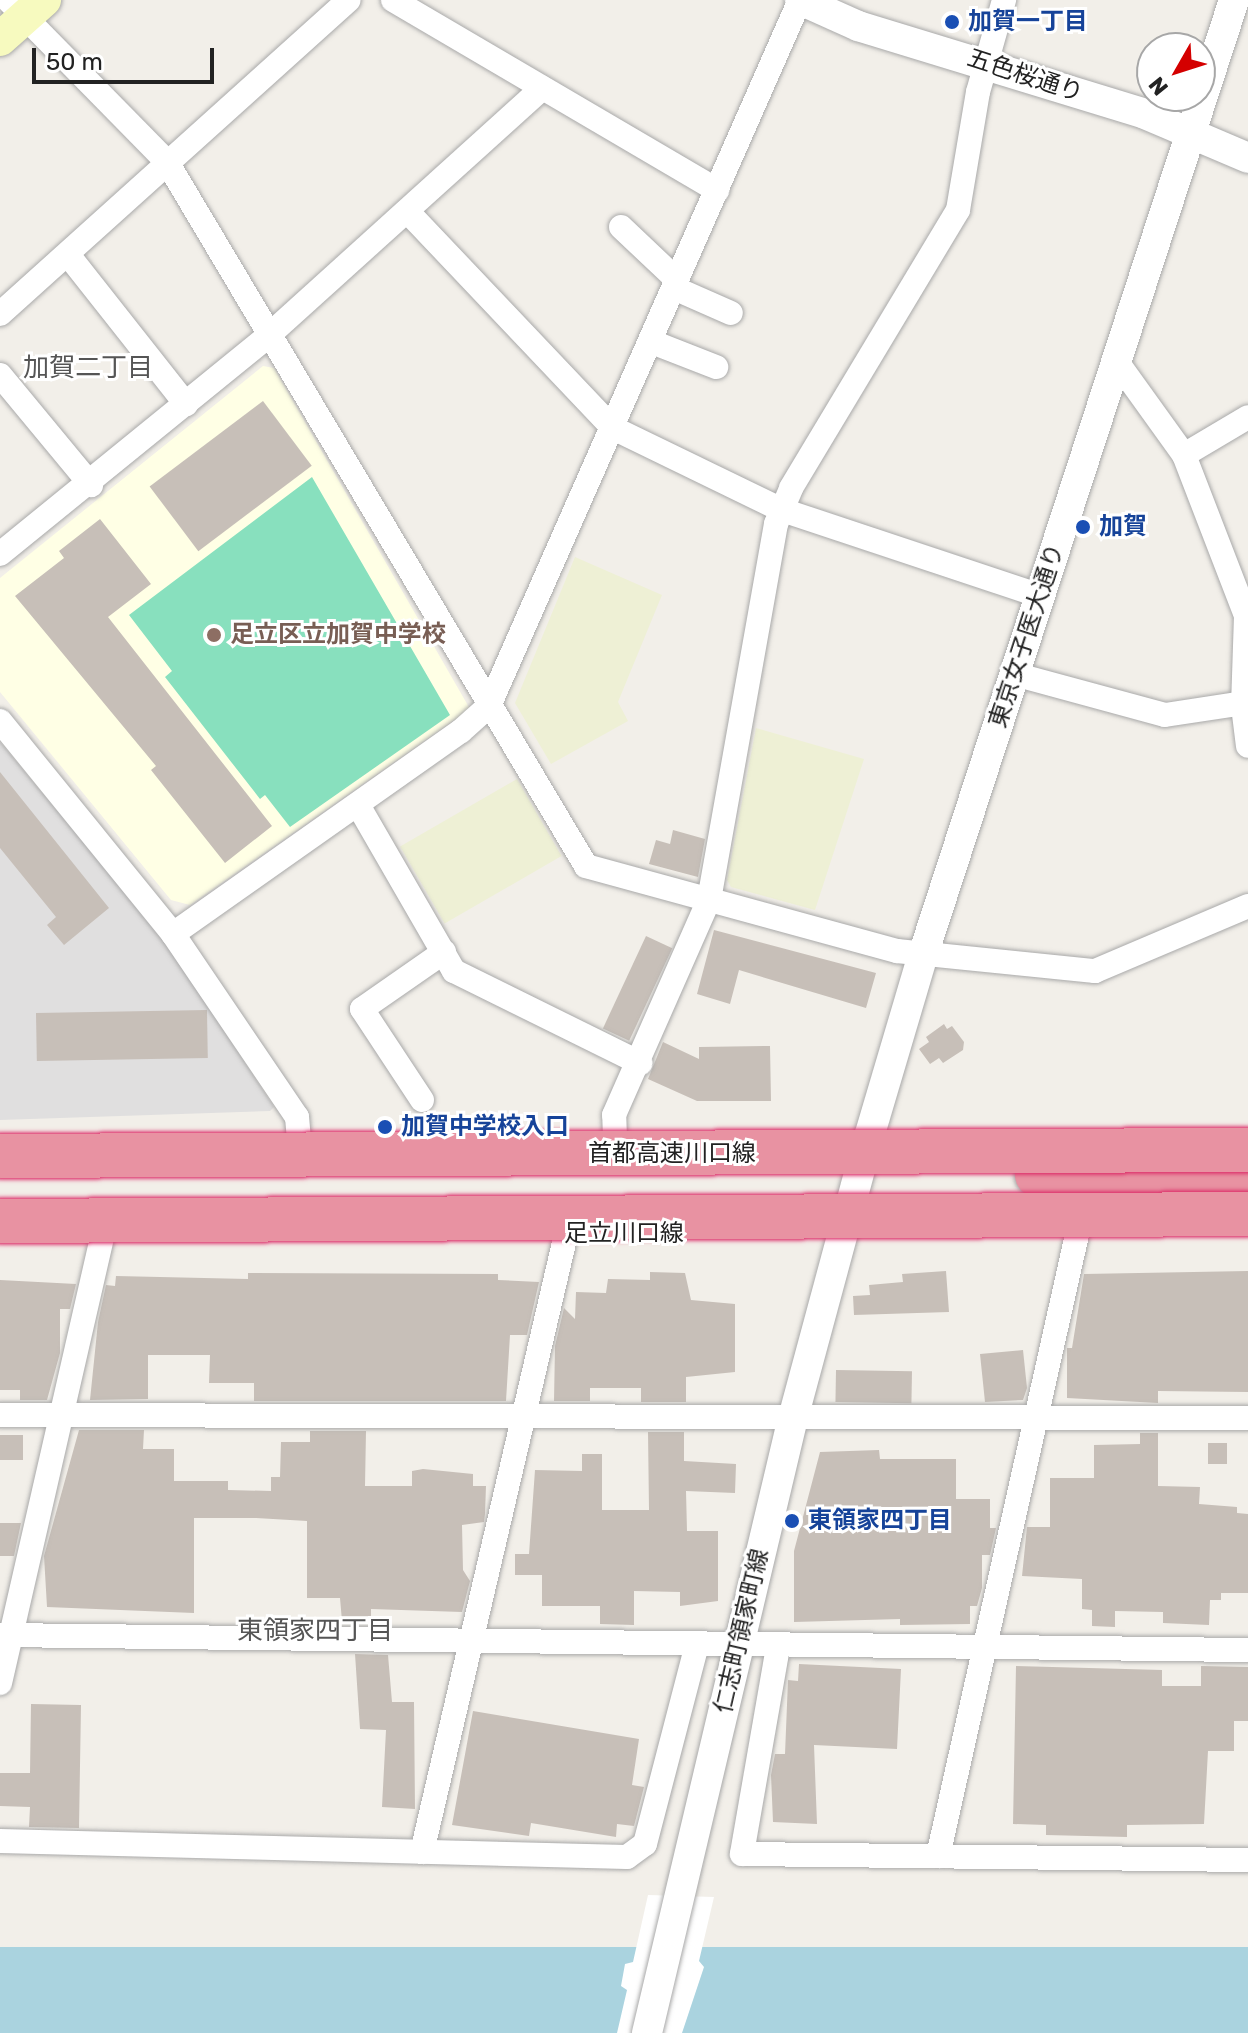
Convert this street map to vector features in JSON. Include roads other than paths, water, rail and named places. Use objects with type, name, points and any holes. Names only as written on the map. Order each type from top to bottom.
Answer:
[{"type":"highway","name":"首都高速川口線","points":[[0,1156],[1248,1150]]},
{"type":"highway","points":[[0,1169],[127,1186],[1144,1201],[1248,1213]]},
{"type":"highway","points":[[0,1204],[127,1186],[1248,1173]]},
{"type":"highway","points":[[0,1221],[1248,1213]]},
{"type":"main road","points":[[0,1139],[1248,1134]]},
{"type":"main road","name":"足立川口線","points":[[0,1237],[1248,1229]]},
{"type":"street","points":[[393,0],[717,190]]},
{"type":"street","points":[[173,934],[358,805],[489,706],[652,342],[800,0]]},
{"type":"street","name":"五色桜通り","points":[[800,0],[858,26],[986,64],[1191,133],[1248,158]]},
{"type":"street","points":[[615,1138],[614,1115],[640,1063],[709,900],[776,524],[958,210],[986,64],[1004,0]]},
{"type":"street","name":"東京女子医大通り","points":[[869,1137],[923,955],[1234,0]]},
{"type":"street","points":[[0,314],[69,256],[333,5]]},
{"type":"street","points":[[19,14],[167,162],[586,866],[923,955],[1095,971],[1248,906]]},
{"type":"street","points":[[0,554],[91,485],[269,335],[542,88]]},
{"type":"street","points":[[407,211],[613,428],[782,510],[1041,596]]},
{"type":"street","points":[[621,227],[675,284],[731,313]]},
{"type":"street","points":[[69,256],[186,404]]},
{"type":"street","points":[[652,342],[716,367]]},
{"type":"street","points":[[1115,359],[1184,455],[1246,616],[1243,703],[1248,746]]},
{"type":"street","points":[[0,375],[91,485]]},
{"type":"street","points":[[1184,455],[1248,417]]},
{"type":"street","points":[[1014,674],[1165,715],[1243,703]]},
{"type":"street","points":[[0,721],[173,934],[297,1117],[299,1140]]},
{"type":"street","points":[[358,805],[454,971],[640,1063]]},
{"type":"street","points":[[422,1100],[362,1009],[444,952]]},
{"type":"street","name":"仁志町領家町線","points":[[647,2033],[793,1418],[869,1137]]},
{"type":"street","points":[[938,1856],[1078,1230]]},
{"type":"street","points":[[422,1852],[474,1641],[566,1234]]},
{"type":"street","points":[[0,1683],[5,1635],[63,1415],[102,1236]]},
{"type":"street","points":[[0,1415],[1248,1418]]},
{"type":"street","points":[[5,1635],[778,1647],[1248,1650]]},
{"type":"street","points":[[0,1841],[627,1857],[645,1844],[697,1645]]},
{"type":"street","points":[[778,1647],[742,1854],[1248,1860]]},
{"type":"water","points":[[0,1947],[1248,1947],[1248,2033],[0,2033]]},
{"type":"place","name":"加賀一丁目","points":[[952,22]]},
{"type":"place","name":"加賀","points":[[1083,527]]},
{"type":"place","name":"足立区立加賀中学校","points":[[214,635]]},
{"type":"place","name":"加賀中学校入口","points":[[385,1127]]},
{"type":"place","name":"東領家四丁目","points":[[792,1521]]},
{"type":"district","name":"加賀二丁目","points":[[88,368]]},
{"type":"district","name":"東領家四丁目","points":[[315,1631]]}]
